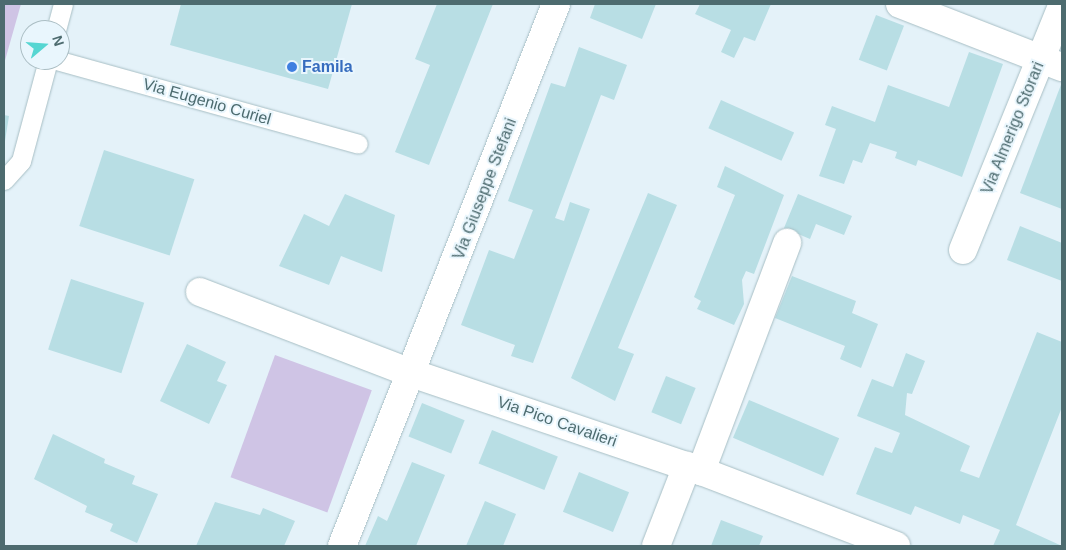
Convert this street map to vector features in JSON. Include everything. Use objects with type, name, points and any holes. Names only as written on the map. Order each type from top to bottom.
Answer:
[{"type":"street","name":"Via Giuseppe Stefani","points":[[342,546],[414,374],[556,4]]},
{"type":"street","points":[[900,4],[1052,63]]},
{"type":"street","name":"Via Almerigo Storari","points":[[963,250],[1052,63],[1062,6]]},
{"type":"street","points":[[656,546],[694,468],[787,243]]},
{"type":"street","points":[[200,292],[414,374]]},
{"type":"street","name":"Via Pico Cavalieri","points":[[414,374],[694,468],[896,546]]},
{"type":"lane","points":[[59,20],[63,4]]},
{"type":"lane","name":"Via Eugenio Curiel","points":[[70,64],[358,144]]},
{"type":"lane","points":[[4,180],[21,161],[45,70]]},
{"type":"shaded area","points":[[4,4],[21,4],[4,64]]},
{"type":"shaded area","points":[[275,355],[372,390],[327,512],[231,477]]},
{"type":"building","name":"Famila","points":[[181,4],[352,4],[328,89],[170,45]]},
{"type":"building","points":[[437,4],[493,4],[429,165],[395,152],[430,65],[415,59]]},
{"type":"building","points":[[595,4],[656,4],[642,39],[590,18]]},
{"type":"building","points":[[700,4],[771,4],[755,41],[744,37],[734,58],[721,52],[731,30],[695,14]]},
{"type":"building","points":[[876,15],[904,26],[887,71],[859,60]]},
{"type":"building","points":[[579,47],[627,65],[614,100],[601,95],[555,218],[564,221],[570,202],[590,209],[533,363],[511,356],[515,345],[461,325],[489,250],[514,259],[533,210],[508,201],[551,83],[565,87]]},
{"type":"building","points":[[969,52],[1003,64],[962,177],[918,160],[916,166],[895,158],[897,152],[870,143],[862,163],[853,160],[844,184],[819,176],[836,129],[825,125],[832,106],[875,122],[888,85],[949,107]]},
{"type":"building","points":[[1062,82],[1062,209],[1020,193]]},
{"type":"building","points":[[721,100],[794,133],[781,161],[708,128]]},
{"type":"building","points":[[4,115],[9,116],[5,141],[4,141]]},
{"type":"building","points":[[104,150],[194,179],[170,255],[79,226]]},
{"type":"building","points":[[725,166],[784,195],[754,274],[746,271],[742,280],[744,304],[734,325],[697,309],[701,301],[694,297],[735,195],[717,187]]},
{"type":"building","points":[[648,193],[677,205],[618,348],[634,354],[615,401],[571,378]]},
{"type":"building","points":[[345,194],[395,215],[382,272],[341,256],[329,285],[279,266],[304,214],[329,226]]},
{"type":"building","points":[[798,194],[852,216],[844,235],[816,224],[810,239],[784,228]]},
{"type":"building","points":[[1020,226],[1062,243],[1062,281],[1007,260]]},
{"type":"building","points":[[792,276],[856,301],[852,313],[878,324],[861,368],[840,359],[845,346],[775,318]]},
{"type":"building","points":[[71,279],[144,303],[121,373],[48,349]]},
{"type":"building","points":[[1037,332],[1062,342],[1062,407],[1016,525],[1062,546],[993,546],[1000,530],[963,515],[960,524],[915,506],[911,515],[856,494],[875,447],[892,453],[900,433],[857,416],[872,379],[893,387],[906,353],[925,361],[912,394],[907,393],[905,415],[970,446],[960,471],[979,478]]},
{"type":"building","points":[[187,344],[226,362],[217,381],[227,385],[209,424],[160,401]]},
{"type":"building","points":[[666,376],[696,388],[681,424],[651,412]]},
{"type":"building","points":[[749,400],[839,438],[823,476],[733,438]]},
{"type":"building","points":[[422,403],[465,420],[451,454],[409,436]]},
{"type":"building","points":[[492,430],[558,457],[544,490],[479,463]]},
{"type":"building","points":[[53,434],[105,459],[104,463],[135,476],[132,484],[158,494],[137,543],[110,531],[113,524],[85,512],[87,506],[34,479]]},
{"type":"building","points":[[412,462],[445,475],[416,546],[365,546],[378,516],[387,521]]},
{"type":"building","points":[[579,472],[629,492],[613,532],[563,512]]},
{"type":"building","points":[[485,501],[516,514],[503,546],[466,546]]},
{"type":"building","points":[[215,502],[260,515],[263,508],[295,521],[284,546],[196,546]]},
{"type":"building","points":[[721,520],[763,536],[759,546],[711,546]]},
{"type":"place","name":"Famila","points":[[292,67]]}]
